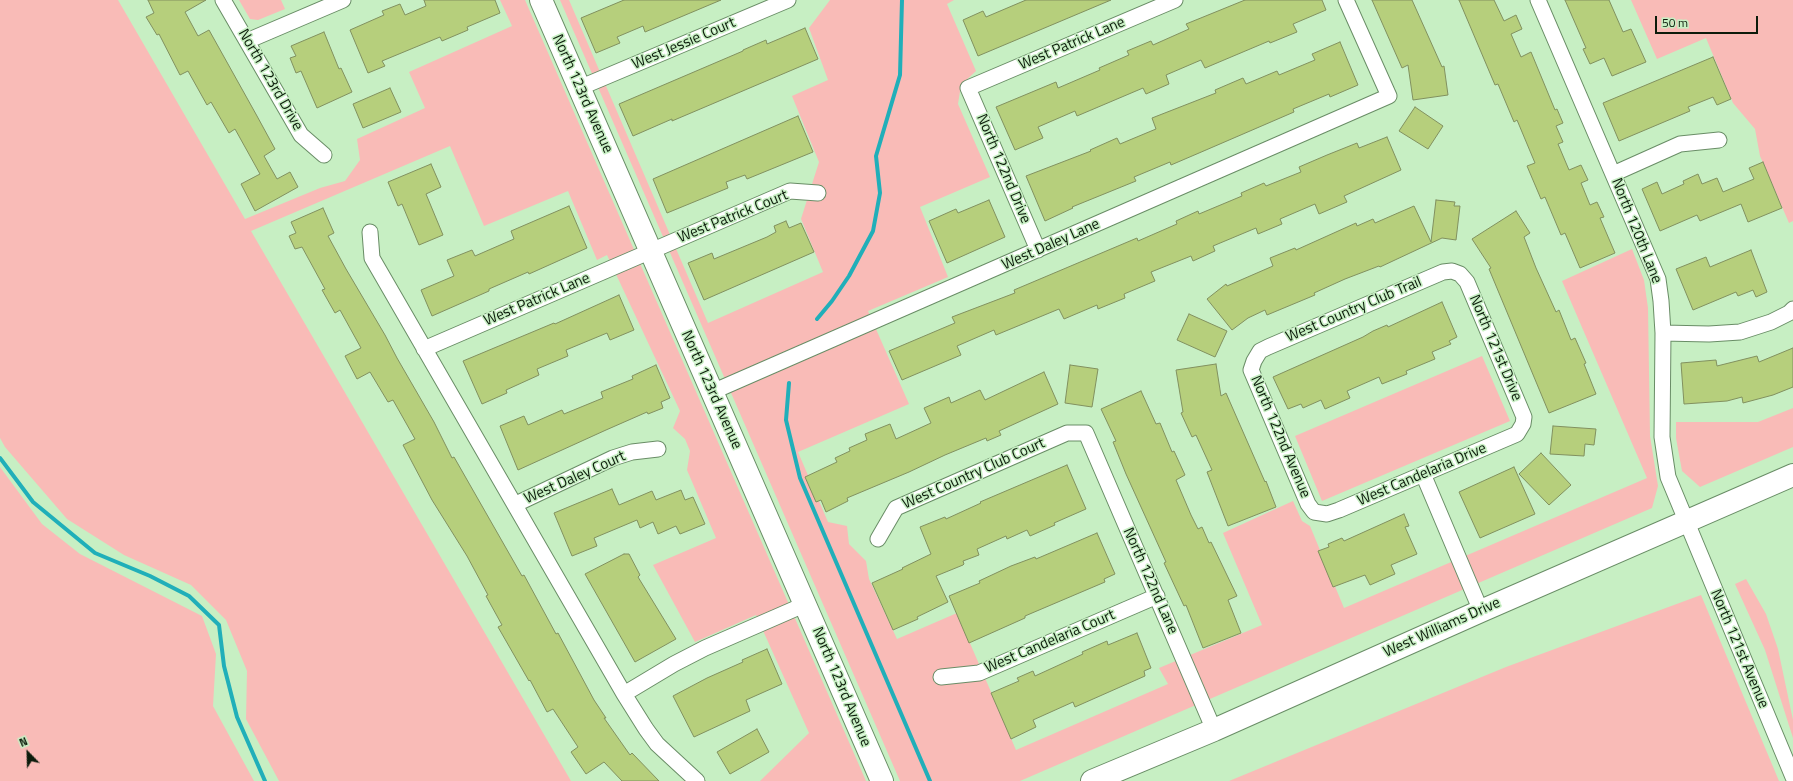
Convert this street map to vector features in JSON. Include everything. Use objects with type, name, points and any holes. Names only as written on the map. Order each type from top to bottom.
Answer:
[{"type":"street","name":"North 123rd Drive","points":[[223,0],[301,135],[324,155]]},
{"type":"street","points":[[247,41],[343,0]]},
{"type":"street","name":"North 123rd Avenue","points":[[541,0],[882,781]]},
{"type":"street","name":"West Jessie Court","points":[[579,88],[788,0]]},
{"type":"street","name":"West Patrick Lane","points":[[968,88],[1175,0]]},
{"type":"street","name":"West Daley Lane","points":[[712,392],[1389,96],[1346,0]]},
{"type":"street","name":"North 120th Lane","points":[[1538,0],[1658,279],[1663,333],[1661,416],[1663,452],[1668,477],[1685,521]]},
{"type":"street","name":"North 122nd Drive","points":[[968,88],[1038,250]]},
{"type":"street","points":[[1613,174],[1680,144],[1719,140]]},
{"type":"street","name":"West Patrick Court","points":[[651,251],[790,191],[818,193]]},
{"type":"street","points":[[370,232],[372,258],[516,504],[624,694],[646,729],[658,744],[698,781]]},
{"type":"street","name":"West Patrick Lane","points":[[424,349],[651,251]]},
{"type":"street","name":"West Country Club Trail","points":[[1254,360],[1260,351],[1268,347],[1443,272],[1452,271],[1460,274]]},
{"type":"street","name":"North 121st Drive","points":[[1460,274],[1467,282],[1524,417],[1523,424]]},
{"type":"street","points":[[1663,333],[1710,334],[1740,332],[1771,322],[1789,313],[1793,309]]},
{"type":"street","name":"North 122nd Avenue","points":[[1254,360],[1251,370],[1308,504],[1314,512]]},
{"type":"street","name":"West Candelaria Drive","points":[[1314,512],[1326,514],[1339,510],[1517,434],[1523,424]]},
{"type":"street","name":"West Country Club Court","points":[[878,539],[896,508],[1067,433],[1086,434]]},
{"type":"street","name":"North 122nd Lane","points":[[1086,434],[1214,730]]},
{"type":"street","name":"West Daley Court","points":[[516,504],[613,458],[632,452],[658,449]]},
{"type":"street","points":[[1423,474],[1481,610]]},
{"type":"street","name":"West Williams Drive","points":[[1092,781],[1214,730],[1481,610],[1793,475]]},
{"type":"street","name":"North 121st Avenue","points":[[1685,521],[1793,777]]},
{"type":"street","name":"West Candelaria Court","points":[[941,677],[979,673],[1157,596]]},
{"type":"street","points":[[624,694],[674,664],[705,648],[806,604]]},
{"type":"shaded area","points":[[0,0],[118,0],[245,219],[320,188],[345,181],[360,160],[357,139],[425,108],[409,72],[512,26],[500,0],[525,0],[866,781],[760,781],[809,733],[756,615],[695,642],[653,565],[716,538],[687,470],[690,451],[685,439],[673,428],[680,411],[607,255],[597,260],[568,191],[484,226],[450,146],[251,231],[571,781],[279,781],[246,719],[247,671],[226,620],[191,585],[124,555],[67,519],[5,447],[0,438]]},
{"type":"shaded area","points":[[239,0],[281,0],[285,9],[258,20],[250,19]]},
{"type":"shaded area","points":[[560,0],[569,0],[708,323],[823,272],[801,219],[819,162],[792,96],[828,80],[809,28],[830,0],[954,0],[947,4],[976,71],[961,85],[958,104],[990,177],[920,207],[948,277],[868,311],[909,404],[798,452],[828,522],[847,526],[849,544],[866,561],[869,579],[897,639],[957,613],[1016,750],[1168,684],[1159,668],[1262,625],[1223,533],[1293,501],[1302,521],[1310,526],[1344,608],[1647,478],[1562,281],[1632,249],[1644,280],[1648,308],[1650,436],[1658,486],[1652,508],[1020,781],[900,781]]},
{"type":"shaded area","points":[[1631,0],[1793,0],[1793,221],[1789,223],[1760,156],[1755,129],[1733,103],[1706,38],[1657,59]]},
{"type":"shaded area","points":[[1482,356],[1510,421],[1322,501],[1295,436]]},
{"type":"shaded area","points":[[1793,408],[1793,447],[1700,487],[1682,471],[1676,438],[1676,422],[1758,422]]},
{"type":"shaded area","points":[[0,467],[42,524],[80,554],[202,616],[216,654],[213,706],[254,781],[0,781]]},
{"type":"shaded area","points":[[1746,579],[1766,614],[1778,649],[1793,720],[1793,738],[1765,650],[1735,584]]},
{"type":"shaded area","points":[[1701,595],[1779,781],[1229,781],[1506,667]]},
{"type":"building","points":[[148,0],[206,0],[185,12],[198,36],[209,30],[257,116],[275,149],[264,156],[277,179],[290,172],[298,187],[255,211],[241,184],[260,174],[235,129],[229,133],[211,102],[207,105],[188,71],[180,75],[159,34],[157,35],[146,17],[154,13]]},
{"type":"building","points":[[424,0],[495,0],[500,13],[467,27],[468,30],[442,41],[440,37],[382,61],[385,66],[368,73],[350,30],[384,15],[382,11],[400,4],[405,15],[426,6]]},
{"type":"building","points":[[624,0],[721,0],[645,32],[643,26],[617,37],[620,43],[596,53],[581,18]]},
{"type":"building","points":[[1026,0],[1111,0],[978,56],[963,20],[983,11],[986,17]]},
{"type":"building","points":[[1245,0],[1322,0],[1326,10],[1293,24],[1297,32],[1270,43],[1269,41],[1205,68],[1201,60],[1166,75],[1169,84],[1146,94],[1143,88],[1077,116],[1075,111],[1038,127],[1043,138],[1015,150],[996,107],[1056,82],[1058,88],[1100,70],[1099,68],[1129,55],[1127,51],[1151,41],[1153,45],[1189,29],[1186,24]]},
{"type":"building","points":[[1372,0],[1412,0],[1442,67],[1444,66],[1448,95],[1413,100],[1408,65],[1402,68]]},
{"type":"building","points":[[1459,0],[1494,0],[1504,21],[1516,15],[1522,29],[1511,34],[1521,57],[1531,52],[1555,110],[1557,109],[1563,123],[1556,126],[1563,142],[1558,144],[1569,170],[1581,165],[1588,180],[1581,183],[1590,205],[1597,202],[1604,217],[1600,218],[1615,253],[1580,268],[1565,233],[1561,235],[1545,197],[1541,199],[1527,166],[1535,163],[1517,120],[1514,122],[1498,84],[1495,85]]},
{"type":"building","points":[[1565,0],[1609,0],[1623,32],[1631,29],[1646,62],[1612,76],[1604,58],[1590,64],[1583,49],[1586,48]]},
{"type":"building","points":[[805,28],[818,59],[633,136],[619,104],[766,40],[767,44]]},
{"type":"building","points":[[324,32],[339,69],[341,68],[352,92],[317,108],[301,71],[296,73],[290,58],[296,56],[291,46]]},
{"type":"building","points":[[1340,42],[1358,85],[1330,97],[1329,94],[1293,109],[1294,112],[1171,165],[1170,162],[1134,177],[1136,181],[1072,207],[1073,208],[1045,221],[1026,176],[1091,151],[1090,150],[1117,138],[1120,144],[1156,129],[1152,118],[1216,93],[1215,90],[1243,78],[1246,84],[1277,71],[1279,75],[1315,60],[1312,54]]},
{"type":"building","points":[[1713,57],[1731,99],[1717,105],[1713,97],[1688,107],[1690,111],[1619,141],[1603,103]]},
{"type":"building","points":[[390,88],[401,112],[363,128],[353,104]]},
{"type":"building","points":[[1415,107],[1443,126],[1428,149],[1399,131]]},
{"type":"building","points":[[798,116],[813,152],[747,179],[745,175],[726,182],[728,188],[667,213],[653,179]]},
{"type":"building","points":[[1387,137],[1401,170],[1344,196],[1347,202],[1319,214],[1315,204],[1280,219],[1282,224],[1258,234],[1256,228],[1213,246],[1215,251],[1193,261],[1191,256],[1151,272],[1155,281],[1124,294],[1125,298],[1098,309],[1097,305],[1064,319],[1059,309],[996,335],[994,330],[957,346],[961,355],[902,380],[889,351],[955,323],[952,317],[1015,293],[1014,290],[1137,238],[1138,241],[1177,224],[1176,221],[1198,211],[1199,214],[1242,196],[1241,193],[1264,183],[1266,186],[1301,172],[1299,167],[1327,155],[1357,143],[1359,148]]},
{"type":"building","points":[[1763,162],[1782,208],[1748,222],[1741,204],[1700,221],[1697,215],[1660,231],[1642,189],[1657,182],[1662,194],[1684,184],[1683,181],[1698,174],[1702,184],[1717,178],[1723,192],[1754,179],[1749,168]]},
{"type":"building","points":[[431,164],[441,187],[426,194],[443,235],[419,245],[402,204],[398,206],[388,182]]},
{"type":"building","points":[[989,200],[1005,237],[947,263],[929,221],[956,209],[958,213]]},
{"type":"building","points":[[1436,200],[1455,202],[1454,206],[1460,206],[1456,240],[1442,238],[1380,267],[1379,266],[1345,279],[1314,293],[1315,295],[1267,315],[1265,310],[1248,318],[1232,330],[1207,299],[1226,284],[1227,286],[1273,266],[1270,258],[1295,248],[1296,250],[1356,223],[1357,226],[1373,219],[1375,223],[1414,206],[1431,242]]},
{"type":"building","points":[[569,206],[587,248],[529,274],[528,272],[489,289],[489,291],[432,316],[421,290],[454,276],[447,260],[472,250],[475,256],[514,239],[511,231]]},
{"type":"building","points":[[323,208],[334,233],[328,236],[346,269],[434,422],[452,458],[454,457],[522,576],[524,575],[556,634],[558,633],[594,700],[606,718],[604,718],[630,755],[632,753],[659,781],[622,781],[604,762],[586,774],[571,752],[578,747],[553,709],[547,712],[530,680],[529,681],[498,627],[502,625],[467,556],[432,500],[403,445],[415,439],[393,400],[388,402],[370,372],[357,379],[345,356],[361,348],[340,310],[335,313],[322,290],[325,289],[302,247],[295,249],[289,236],[296,233],[291,222]]},
{"type":"building","points":[[1516,211],[1530,233],[1524,237],[1536,268],[1556,312],[1559,310],[1571,340],[1575,338],[1586,363],[1584,364],[1596,394],[1549,413],[1489,269],[1491,268],[1472,239]]},
{"type":"building","points":[[786,221],[789,228],[801,223],[814,252],[704,300],[688,263],[712,253],[714,259],[767,237],[776,232],[774,226]]},
{"type":"building","points":[[1751,250],[1767,292],[1756,297],[1753,290],[1738,296],[1736,292],[1693,310],[1676,269],[1706,257],[1710,267]]},
{"type":"building","points":[[619,295],[634,330],[610,340],[607,333],[566,350],[568,356],[537,369],[539,375],[506,390],[507,393],[482,404],[463,361],[554,323],[555,324]]},
{"type":"building","points":[[1442,302],[1457,337],[1449,341],[1451,344],[1432,352],[1435,359],[1406,371],[1407,374],[1382,384],[1379,377],[1347,391],[1350,398],[1325,409],[1321,400],[1303,408],[1301,404],[1288,409],[1273,377],[1363,337],[1373,331],[1387,325],[1388,327]]},
{"type":"building","points":[[1189,314],[1227,331],[1215,357],[1177,340]]},
{"type":"building","points":[[1793,348],[1793,387],[1773,395],[1743,403],[1742,397],[1727,401],[1684,404],[1681,363],[1716,360],[1717,366],[1757,356],[1759,362]]},
{"type":"building","points":[[1216,364],[1221,396],[1226,393],[1265,482],[1266,481],[1276,507],[1228,526],[1207,472],[1212,470],[1196,435],[1192,437],[1181,413],[1183,412],[1176,370]]},
{"type":"building","points":[[656,365],[670,398],[661,402],[663,408],[648,414],[647,412],[518,470],[500,426],[524,416],[528,425],[562,410],[564,414],[603,398],[601,392],[633,379],[632,376]]},
{"type":"building","points":[[1070,365],[1098,369],[1092,407],[1065,403]]},
{"type":"building","points":[[1044,372],[1058,404],[999,431],[1001,435],[987,441],[986,438],[847,498],[848,501],[826,512],[821,500],[816,502],[805,477],[837,462],[835,458],[850,451],[849,448],[867,440],[865,434],[890,424],[896,439],[931,423],[924,408],[949,397],[951,403],[980,390],[985,400]]},
{"type":"building","points":[[1141,391],[1156,424],[1160,423],[1172,452],[1174,451],[1185,475],[1176,480],[1191,515],[1198,529],[1202,527],[1209,543],[1211,542],[1237,596],[1228,600],[1241,633],[1203,648],[1186,605],[1184,606],[1164,563],[1166,562],[1126,474],[1113,442],[1116,441],[1101,409]]},
{"type":"building","points":[[1553,426],[1596,429],[1594,445],[1585,444],[1584,456],[1550,454]]},
{"type":"building","points":[[1541,453],[1571,485],[1549,505],[1519,474]]},
{"type":"building","points":[[1067,465],[1086,509],[1054,523],[1055,525],[1030,536],[1027,530],[1007,539],[1006,536],[977,549],[979,555],[963,561],[963,565],[936,576],[948,602],[917,617],[918,619],[893,630],[872,583],[931,554],[920,527],[945,517],[946,519],[981,503],[980,502]]},
{"type":"building","points":[[1514,467],[1535,514],[1480,538],[1459,492]]},
{"type":"building","points":[[612,489],[619,505],[652,491],[656,500],[681,490],[685,500],[693,497],[705,524],[680,534],[676,526],[658,534],[653,522],[640,528],[637,520],[594,538],[597,546],[572,556],[554,513]]},
{"type":"building","points":[[1404,514],[1409,526],[1405,527],[1417,554],[1391,565],[1395,574],[1370,585],[1365,575],[1333,587],[1318,551],[1329,547],[1328,544],[1342,538],[1344,541]]},
{"type":"building","points":[[1097,533],[1115,574],[1104,579],[1105,582],[1025,616],[1025,618],[969,643],[949,596],[980,583],[979,581],[1011,566],[1035,557],[1036,559]]},
{"type":"building","points":[[624,554],[629,554],[640,575],[638,577],[676,639],[635,662],[585,574]]},
{"type":"building","points":[[1137,633],[1151,668],[1144,671],[1145,676],[1075,707],[1073,702],[1033,720],[1036,727],[1011,739],[991,693],[1019,681],[1017,678],[1033,671],[1035,676],[1107,641],[1108,645]]},
{"type":"building","points":[[767,649],[782,684],[746,700],[750,711],[694,737],[673,696],[707,678],[743,662],[742,660]]},
{"type":"building","points":[[757,729],[769,752],[730,774],[717,752]]},
{"type":"waterway","points":[[817,319],[832,301],[849,276],[873,231],[880,193],[876,156],[900,75],[902,0]]},
{"type":"waterway","points":[[789,383],[786,420],[800,478],[930,781]]},
{"type":"waterway","points":[[0,458],[33,502],[95,553],[150,576],[189,596],[219,625],[224,666],[237,717],[265,781]]}]
